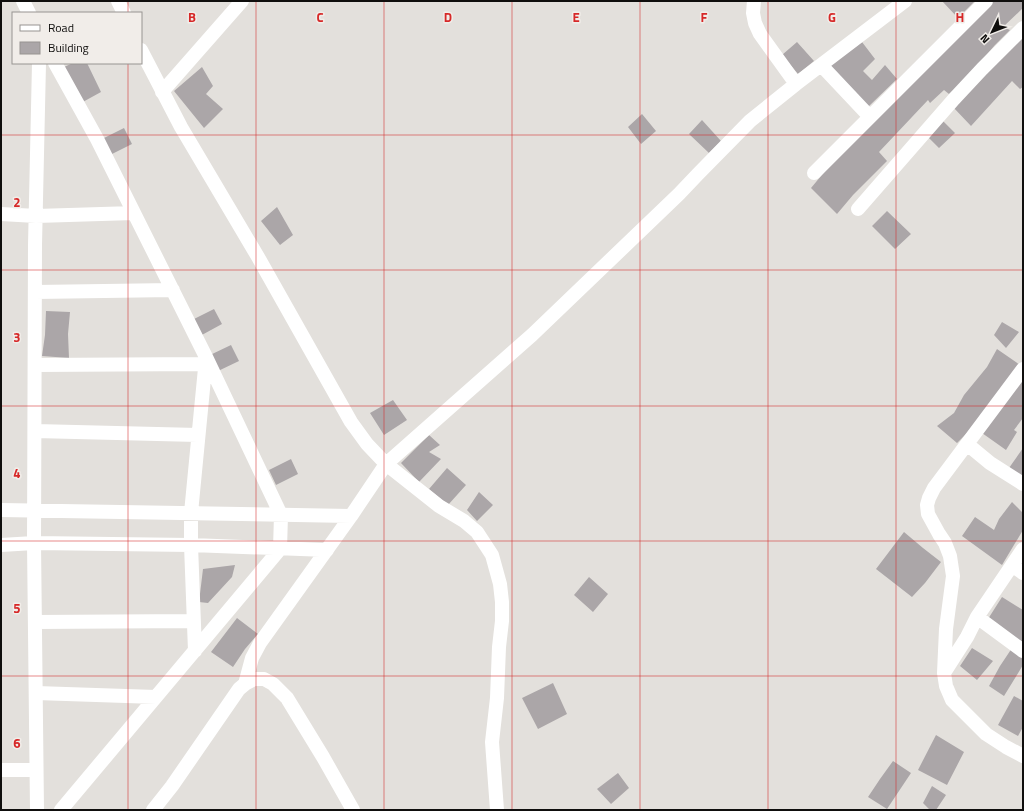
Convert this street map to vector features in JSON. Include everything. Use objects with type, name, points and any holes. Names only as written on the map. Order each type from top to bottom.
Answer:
[{"type":"street","points":[[23,1],[28,12]]},
{"type":"street","points":[[118,1],[124,12]]},
{"type":"street","points":[[162,92],[242,1]]},
{"type":"street","points":[[754,1],[753,13],[758,29],[796,84]]},
{"type":"street","points":[[245,684],[252,658],[260,643],[351,516],[386,464],[532,335],[679,194],[750,121],[904,1]]},
{"type":"street","points":[[814,173],[986,1]]},
{"type":"street","points":[[858,209],[954,99],[1023,28]]},
{"type":"street","points":[[142,52],[181,127],[258,257],[351,422],[367,444],[386,464],[439,506],[464,521],[477,532],[492,555],[500,584],[502,602],[497,698],[492,742],[497,810]]},
{"type":"street","points":[[37,810],[34,543],[35,292],[39,64]]},
{"type":"street","points":[[56,64],[97,139],[173,290],[205,360],[282,515],[280,549],[61,810]]},
{"type":"street","points":[[821,65],[870,117]]},
{"type":"street","points":[[1,214],[36,216],[134,213]]},
{"type":"street","points":[[35,292],[173,290]]},
{"type":"street","points":[[35,365],[205,360]]},
{"type":"street","points":[[195,651],[191,513],[205,360]]},
{"type":"street","points":[[1023,369],[934,488],[929,498],[928,505],[928,514],[938,534],[945,543],[950,556],[953,576],[946,629],[944,672],[946,686],[952,700],[986,734],[1023,756]]},
{"type":"street","points":[[35,432],[198,435]]},
{"type":"street","points":[[967,444],[990,463],[1023,484]]},
{"type":"street","points":[[1,510],[351,516]]},
{"type":"street","points":[[1,545],[34,543],[191,545],[327,550]]},
{"type":"street","points":[[944,672],[967,637],[977,617],[1017,569],[1023,549]]},
{"type":"street","points":[[977,617],[1023,651]]},
{"type":"street","points":[[35,622],[194,621]]},
{"type":"street","points":[[153,810],[172,786],[239,689],[254,679],[264,679],[273,684],[286,698],[323,757],[353,810]]},
{"type":"street","points":[[36,693],[156,697]]},
{"type":"street","points":[[1,770],[36,770]]},
{"type":"building","points":[[942,1],[975,1],[958,18]]},
{"type":"building","points":[[993,1],[1023,1],[1023,8],[1003,27],[1010,30],[963,82],[949,94],[944,90],[930,103],[928,100],[879,152],[887,161],[853,195],[837,214],[811,188],[826,170]]},
{"type":"building","points":[[1022,38],[1023,87],[1020,89],[1012,81],[971,126],[953,107]]},
{"type":"building","points":[[797,42],[814,61],[798,74],[782,55]]},
{"type":"building","points":[[862,42],[875,59],[863,71],[872,80],[885,65],[897,79],[868,107],[829,66]]},
{"type":"building","points":[[71,64],[87,64],[101,92],[81,103],[64,67]]},
{"type":"building","points":[[202,67],[213,86],[206,94],[223,109],[204,128],[174,91]]},
{"type":"building","points":[[642,114],[656,131],[641,144],[628,127]]},
{"type":"building","points":[[702,120],[721,141],[709,153],[689,134]]},
{"type":"building","points":[[942,120],[955,133],[939,148],[927,136]]},
{"type":"building","points":[[124,128],[132,144],[110,155],[102,139]]},
{"type":"building","points":[[277,207],[293,235],[280,245],[261,221]]},
{"type":"building","points":[[887,211],[911,234],[895,249],[872,226]]},
{"type":"building","points":[[214,309],[222,324],[200,336],[192,320]]},
{"type":"building","points":[[46,311],[70,312],[68,334],[69,358],[42,356]]},
{"type":"building","points":[[1002,322],[1019,332],[1006,348],[994,335]]},
{"type":"building","points":[[231,345],[239,361],[216,372],[208,356]]},
{"type":"building","points":[[997,349],[1020,365],[972,428],[957,443],[937,426],[954,413],[964,395],[987,367]]},
{"type":"building","points":[[1023,376],[1023,418],[1014,430],[1017,432],[1006,450],[982,433]]},
{"type":"building","points":[[393,400],[407,420],[384,435],[370,413]]},
{"type":"building","points":[[429,435],[440,445],[429,452],[441,459],[419,482],[401,463]]},
{"type":"building","points":[[1023,448],[1023,477],[1009,468]]},
{"type":"building","points":[[291,459],[298,474],[276,485],[269,470]]},
{"type":"building","points":[[447,468],[466,485],[448,505],[429,489]]},
{"type":"building","points":[[479,492],[493,505],[477,521],[467,510]]},
{"type":"building","points":[[1012,502],[1023,513],[1023,530],[1002,565],[962,536],[975,517],[994,530],[999,519]]},
{"type":"building","points":[[904,532],[941,562],[912,597],[876,569]]},
{"type":"building","points":[[235,565],[232,577],[208,603],[199,602],[203,569]]},
{"type":"building","points":[[589,577],[608,594],[593,612],[574,595]]},
{"type":"building","points":[[1002,597],[1023,610],[1023,642],[1000,629],[988,619]]},
{"type":"building","points":[[237,618],[258,634],[245,649],[233,667],[211,652]]},
{"type":"building","points":[[972,648],[993,661],[977,680],[960,666]]},
{"type":"building","points":[[1012,648],[1023,655],[1023,665],[1004,696],[989,686]]},
{"type":"building","points":[[553,683],[567,714],[538,729],[522,698]]},
{"type":"building","points":[[1014,696],[1023,701],[1023,727],[1018,736],[998,725]]},
{"type":"building","points":[[936,735],[964,752],[947,785],[918,770]]},
{"type":"building","points":[[893,761],[911,773],[887,809],[868,797]]},
{"type":"building","points":[[618,773],[629,788],[611,804],[597,789]]},
{"type":"building","points":[[932,786],[946,795],[936,810],[930,810],[923,803]]}]
